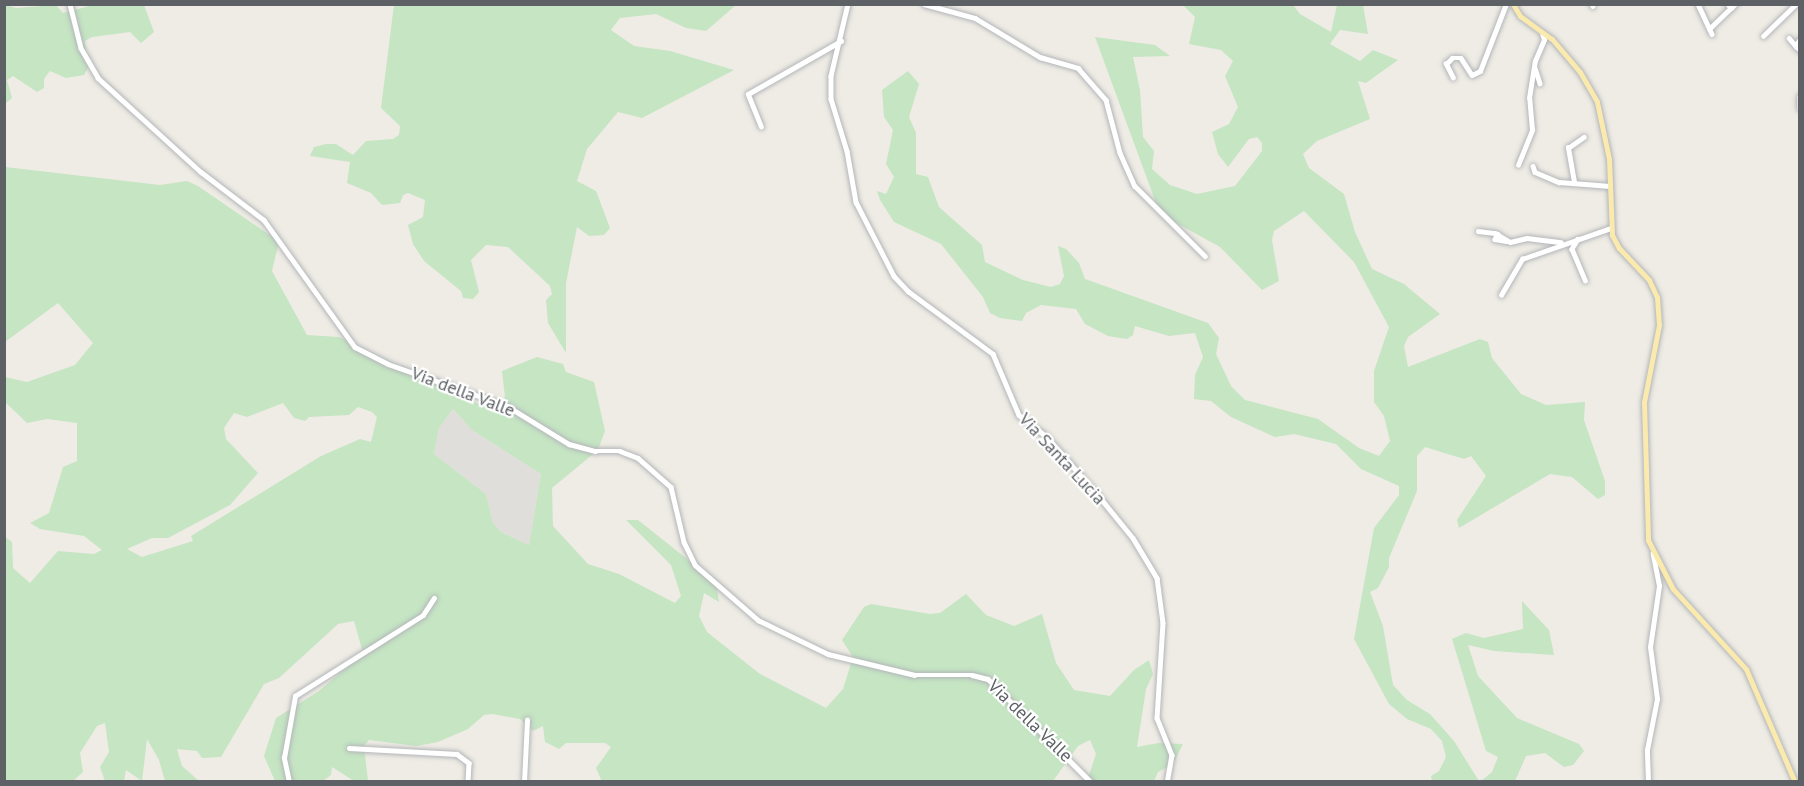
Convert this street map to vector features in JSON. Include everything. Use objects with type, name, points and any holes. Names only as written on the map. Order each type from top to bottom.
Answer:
[{"type":"main road","points":[[1513,4],[1521,17],[1539,28],[1580,72],[1597,102],[1605,137],[1611,228],[1617,245],[1649,280],[1659,309],[1658,333],[1644,402],[1645,521],[1653,554],[1676,593],[1746,669],[1795,782]]},
{"type":"street","name":"Via della Valle","points":[[70,4],[83,53],[98,78],[199,171],[268,224],[357,348],[388,364],[507,406],[569,444],[595,451],[620,451],[638,458],[671,487],[682,536],[695,565],[758,620],[835,656],[915,675],[972,675],[988,679],[1092,782]]},
{"type":"street","name":"Via Santa Lucia","points":[[848,4],[831,76],[831,102],[848,151],[856,202],[894,276],[908,291],[993,354],[1018,413],[1050,441],[1098,495],[1133,538],[1157,578],[1162,635],[1156,718],[1172,755],[1167,782]]},
{"type":"street","points":[[924,4],[975,18],[1040,57],[1078,68],[1106,100],[1120,153],[1135,186],[1205,256]]},
{"type":"street","points":[[1453,78],[1446,63],[1452,57],[1461,58],[1472,75],[1479,72],[1506,4]]},
{"type":"street","points":[[1698,4],[1710,31],[1731,6]]},
{"type":"street","points":[[1762,36],[1796,4]]},
{"type":"street","points":[[1518,165],[1532,130],[1528,100],[1535,61],[1545,38],[1539,28]]},
{"type":"street","points":[[1789,38],[1798,48]]},
{"type":"street","points":[[1798,48],[1800,40]]},
{"type":"street","points":[[762,127],[747,94],[841,41]]},
{"type":"street","points":[[1535,61],[1540,83]]},
{"type":"street","points":[[1800,96],[1800,108]]},
{"type":"street","points":[[1574,182],[1568,148],[1584,138]]},
{"type":"street","points":[[1533,166],[1535,172],[1559,182],[1610,186]]},
{"type":"street","points":[[1501,295],[1519,261],[1567,241],[1611,228]]},
{"type":"street","points":[[1478,231],[1498,234],[1507,241],[1567,241]]},
{"type":"street","points":[[1580,237],[1572,247],[1585,280]]},
{"type":"street","points":[[1648,782],[1647,750],[1657,695],[1650,646],[1659,586],[1653,554]]},
{"type":"street","points":[[289,782],[283,762],[295,696],[423,615],[434,598]]},
{"type":"street","points":[[524,782],[527,720]]},
{"type":"street","points":[[349,748],[456,754],[469,763],[468,782]]},
{"type":"shaded area","points":[[453,409],[472,430],[541,474],[529,545],[501,532],[493,523],[486,494],[434,454],[439,428]]},
{"type":"green space","points":[[5,5],[16,8],[56,5],[63,13],[93,5],[144,5],[154,32],[141,43],[130,32],[92,37],[85,41],[88,68],[84,75],[66,78],[50,71],[44,79],[44,88],[37,92],[13,76],[7,80],[12,98],[5,104]]},
{"type":"green space","points":[[394,5],[736,5],[706,31],[686,28],[656,14],[620,18],[611,30],[634,46],[670,51],[734,70],[642,118],[618,112],[587,149],[577,181],[596,191],[610,228],[604,235],[589,236],[577,227],[566,283],[566,353],[548,323],[546,300],[552,294],[550,286],[508,247],[486,245],[471,260],[479,292],[473,299],[463,298],[461,291],[424,261],[413,244],[408,225],[423,217],[425,200],[408,193],[403,195],[400,203],[382,205],[371,193],[347,183],[350,162],[310,156],[314,147],[326,144],[336,144],[353,155],[366,141],[393,139],[399,135],[400,126],[381,108]]},
{"type":"green space","points":[[1183,5],[1293,5],[1300,14],[1331,32],[1337,5],[1363,5],[1368,34],[1340,30],[1330,44],[1360,61],[1373,50],[1398,60],[1366,83],[1358,81],[1370,119],[1317,141],[1303,154],[1309,168],[1344,194],[1355,232],[1372,269],[1404,284],[1440,314],[1408,337],[1404,346],[1408,367],[1480,339],[1488,342],[1492,358],[1521,394],[1546,405],[1585,402],[1584,420],[1605,481],[1605,495],[1598,499],[1572,477],[1550,474],[1459,528],[1457,520],[1486,476],[1471,456],[1464,459],[1425,447],[1417,456],[1417,491],[1389,558],[1389,567],[1378,588],[1370,592],[1383,626],[1393,685],[1407,700],[1430,714],[1454,741],[1479,781],[1432,781],[1431,776],[1439,771],[1446,757],[1442,741],[1431,729],[1407,719],[1389,704],[1354,639],[1374,528],[1399,495],[1399,486],[1361,469],[1336,444],[1294,434],[1275,437],[1231,417],[1211,401],[1194,399],[1195,375],[1203,357],[1195,333],[1169,336],[1135,326],[1133,335],[1127,339],[1108,336],[1085,324],[1076,309],[1041,305],[1026,313],[1022,321],[1000,318],[990,313],[983,297],[941,244],[894,222],[880,200],[877,191],[886,194],[894,177],[886,164],[893,130],[884,117],[882,90],[908,71],[919,84],[909,117],[916,133],[916,174],[928,177],[939,207],[982,245],[985,262],[1023,280],[1051,287],[1060,284],[1064,276],[1058,246],[1066,249],[1079,263],[1085,279],[1208,323],[1219,338],[1216,354],[1231,386],[1245,400],[1318,419],[1359,448],[1379,456],[1390,441],[1384,416],[1374,402],[1374,371],[1389,327],[1354,262],[1304,211],[1274,231],[1272,240],[1279,281],[1262,290],[1220,247],[1160,214],[1095,37],[1155,45],[1170,56],[1133,57],[1140,90],[1143,137],[1154,151],[1152,169],[1170,185],[1197,194],[1235,186],[1262,151],[1262,143],[1257,137],[1249,139],[1228,167],[1218,154],[1212,132],[1229,124],[1238,107],[1225,76],[1233,61],[1221,50],[1189,44],[1195,17]]},
{"type":"green space","points":[[5,167],[160,185],[187,181],[198,186],[274,238],[278,246],[272,271],[307,335],[339,337],[485,407],[505,397],[502,371],[537,357],[563,364],[566,372],[594,382],[605,431],[598,450],[552,488],[553,526],[588,564],[619,574],[675,603],[681,596],[671,565],[626,520],[638,520],[716,582],[719,602],[704,593],[699,616],[707,632],[760,674],[826,708],[843,689],[853,657],[842,640],[864,607],[871,604],[930,614],[940,613],[966,594],[986,615],[1014,626],[1042,614],[1056,663],[1074,690],[1110,696],[1134,670],[1149,660],[1153,674],[1146,689],[1137,747],[1158,743],[1183,744],[1173,764],[1158,772],[1154,781],[1087,781],[1096,754],[1090,740],[1078,746],[1053,781],[602,782],[596,768],[611,747],[605,743],[566,743],[559,749],[545,742],[543,726],[533,731],[520,719],[493,714],[484,715],[468,729],[438,742],[416,746],[369,740],[364,746],[368,781],[354,781],[332,767],[331,775],[323,781],[275,781],[264,756],[276,718],[319,691],[363,653],[354,621],[338,624],[279,678],[264,684],[221,757],[202,758],[197,751],[177,749],[182,766],[199,781],[165,781],[159,760],[147,739],[142,781],[126,770],[124,781],[105,781],[100,767],[109,752],[105,723],[97,726],[80,753],[83,772],[73,781],[5,781],[4,536],[12,542],[13,568],[30,583],[58,551],[94,554],[102,550],[84,536],[40,529],[30,523],[49,513],[63,467],[77,461],[77,423],[47,419],[27,423],[5,402],[5,377],[27,382],[75,365],[93,343],[58,303],[5,342]],"holes":[[[283,403],[294,418],[305,421],[309,417],[349,415],[358,407],[372,412],[377,417],[371,442],[360,439],[321,456],[191,536],[193,541],[142,557],[127,549],[152,538],[168,538],[230,505],[258,473],[226,439],[224,428],[234,413],[247,417]],[[453,409],[472,430],[541,474],[529,545],[501,532],[493,523],[486,494],[434,454],[439,428]]]},
{"type":"green space","points":[[1522,601],[1549,630],[1554,655],[1494,651],[1468,645],[1478,676],[1517,718],[1579,744],[1584,751],[1573,765],[1564,767],[1545,753],[1526,756],[1515,781],[1481,781],[1492,772],[1498,757],[1486,751],[1452,639],[1466,633],[1484,638],[1523,629]]}]
